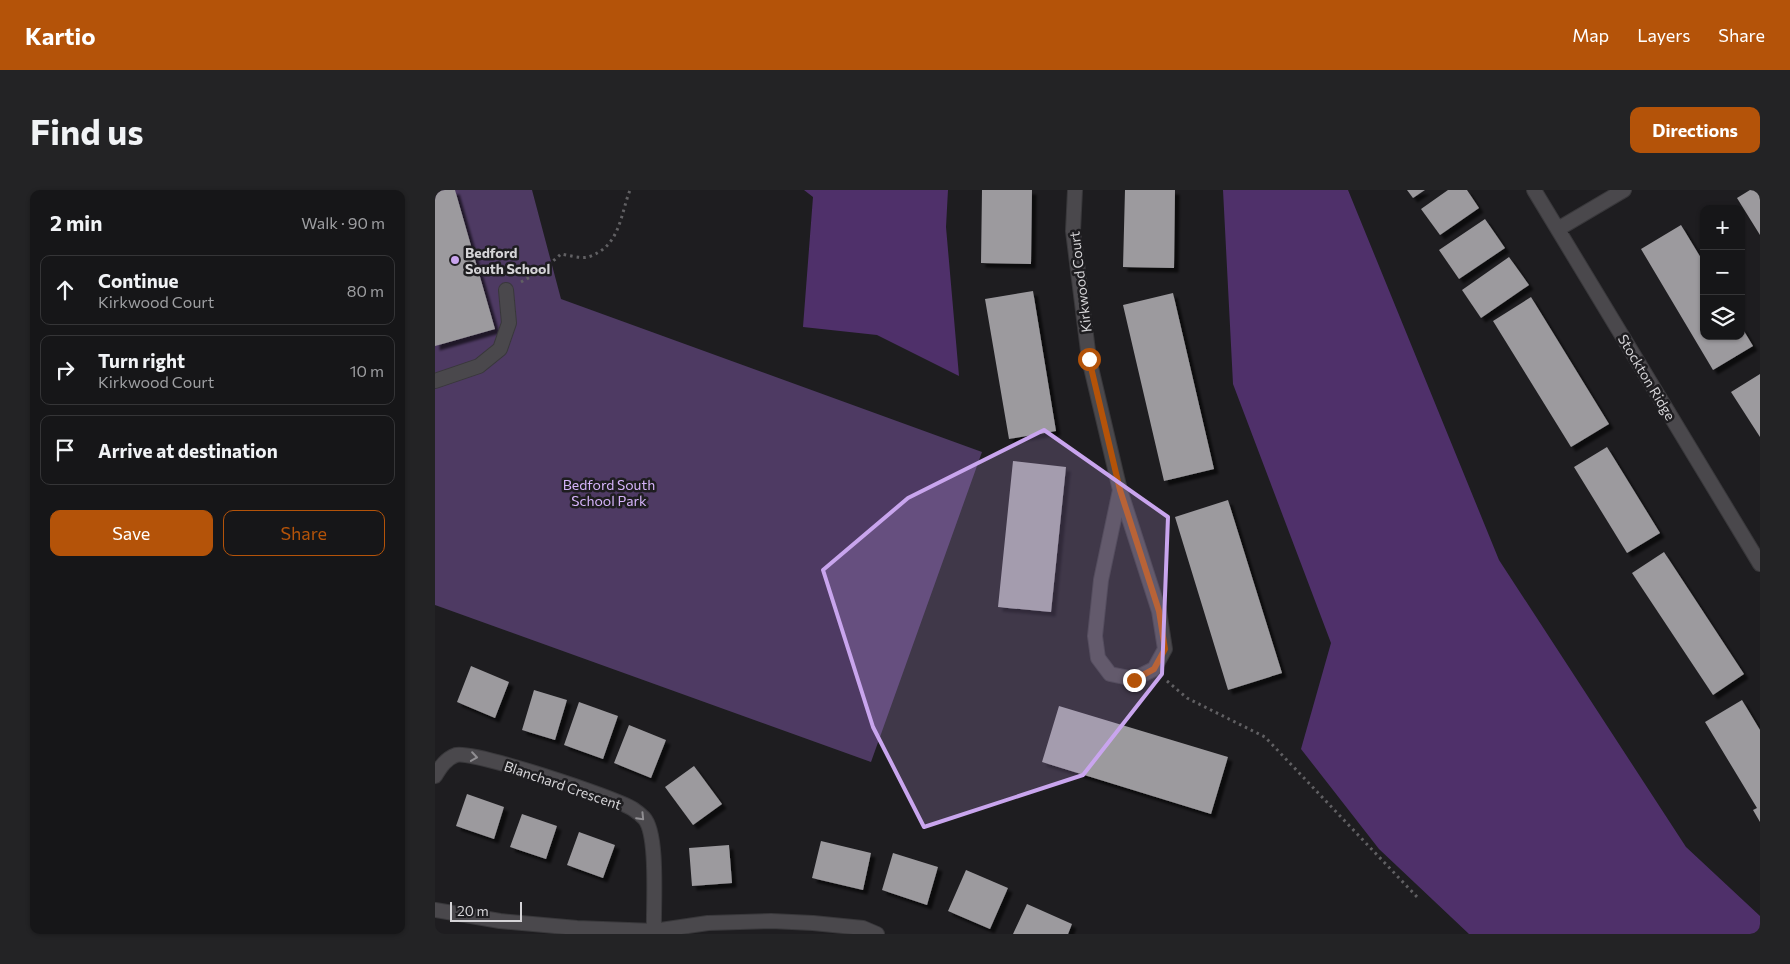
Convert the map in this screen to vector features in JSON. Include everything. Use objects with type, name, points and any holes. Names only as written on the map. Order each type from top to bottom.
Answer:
[{"type":"street","name":"Kirkwood Court","points":[[1075,190],[1073,231],[1089,359],[1120,490],[1159,611],[1165,649],[1154,669],[1134,680],[1110,674],[1098,658],[1095,636],[1101,580],[1120,490]]},
{"type":"street","name":"Stockton Ridge","points":[[1534,190],[1760,564]]},
{"type":"street","points":[[1558,229],[1623,190]]},
{"type":"street","points":[[435,381],[479,366],[500,349],[509,324],[506,290]]},
{"type":"street","name":"Blanchard Crescent","points":[[435,776],[441,765],[456,755],[480,758],[538,774],[608,798],[633,809],[646,819],[652,834],[654,932]]},
{"type":"street","points":[[435,910],[500,921],[577,928],[654,932],[708,923],[771,922],[813,923],[863,928],[877,934]]},
{"type":"path","points":[[506,290],[543,270],[561,254],[587,258],[607,247],[621,224],[630,190]]},
{"type":"path","points":[[1154,669],[1187,698],[1265,737],[1419,899]]},
{"type":"highlighted area","points":[[1044,430],[1168,517],[1162,674],[1083,775],[924,827],[873,727],[823,570],[908,498]]},
{"type":"green space","name":"Bedford South School Park","points":[[435,190],[532,190],[561,299],[982,452],[871,762],[435,605]]},
{"type":"shaded area","points":[[804,190],[948,190],[946,227],[959,376],[877,335],[803,327],[813,197]]},
{"type":"shaded area","points":[[1223,190],[1348,190],[1499,560],[1686,847],[1760,916],[1760,934],[1469,934],[1379,849],[1301,749],[1331,643],[1233,384]]},
{"type":"building","name":"Bedford South School","points":[[435,190],[455,190],[495,329],[435,346]]},
{"type":"building","points":[[982,190],[1032,190],[1031,264],[981,263]]},
{"type":"building","points":[[1125,190],[1175,190],[1174,268],[1123,267]]},
{"type":"building","points":[[1407,190],[1425,190],[1413,198]]},
{"type":"building","points":[[1448,190],[1467,190],[1479,208],[1440,235],[1421,209]]},
{"type":"building","points":[[1750,190],[1760,190],[1760,235],[1745,211],[1745,205],[1741,205],[1737,198]]},
{"type":"building","points":[[1485,219],[1505,248],[1459,279],[1439,250]]},
{"type":"building","points":[[1681,225],[1700,256],[1700,340],[1745,340],[1745,333],[1753,346],[1713,370],[1641,249]]},
{"type":"building","points":[[1509,257],[1529,285],[1481,318],[1462,290]]},
{"type":"building","points":[[1033,291],[1056,431],[1009,439],[985,299]]},
{"type":"building","points":[[1173,293],[1214,469],[1164,481],[1123,305]]},
{"type":"building","points":[[1531,297],[1609,424],[1571,447],[1493,321]]},
{"type":"building","points":[[1760,374],[1760,437],[1731,392]]},
{"type":"building","points":[[1607,447],[1660,533],[1627,553],[1574,467]]},
{"type":"building","points":[[1013,461],[1066,467],[1051,612],[998,607]]},
{"type":"building","points":[[1228,500],[1282,673],[1228,690],[1175,517]]},
{"type":"building","points":[[1664,552],[1744,674],[1713,695],[1632,573]]},
{"type":"building","points":[[471,666],[509,682],[495,718],[457,702]]},
{"type":"building","points":[[534,690],[567,700],[555,740],[522,730]]},
{"type":"building","points":[[1742,700],[1760,730],[1760,822],[1753,810],[1757,808],[1705,722]]},
{"type":"building","points":[[579,702],[618,716],[603,759],[564,745]]},
{"type":"building","points":[[1059,706],[1228,757],[1211,814],[1042,762]]},
{"type":"building","points":[[629,725],[666,740],[651,778],[614,763]]},
{"type":"building","points":[[694,766],[722,804],[693,825],[665,787]]},
{"type":"building","points":[[467,794],[504,807],[494,839],[456,826]]},
{"type":"building","points":[[522,814],[557,826],[546,859],[510,847]]},
{"type":"building","points":[[579,832],[615,845],[603,878],[567,865]]},
{"type":"building","points":[[821,841],[871,853],[863,890],[812,878]]},
{"type":"building","points":[[729,845],[732,883],[692,886],[689,848]]},
{"type":"building","points":[[893,853],[938,867],[927,905],[882,890]]},
{"type":"building","points":[[966,870],[1008,888],[990,929],[948,911]]},
{"type":"building","points":[[1027,904],[1072,924],[1068,934],[1013,934]]},
{"type":"place","name":"Bedford South School","points":[[455,260]]},
{"type":"route","points":[[1089,359],[1120,490],[1159,611],[1165,649],[1154,669],[1134,680]]}]
